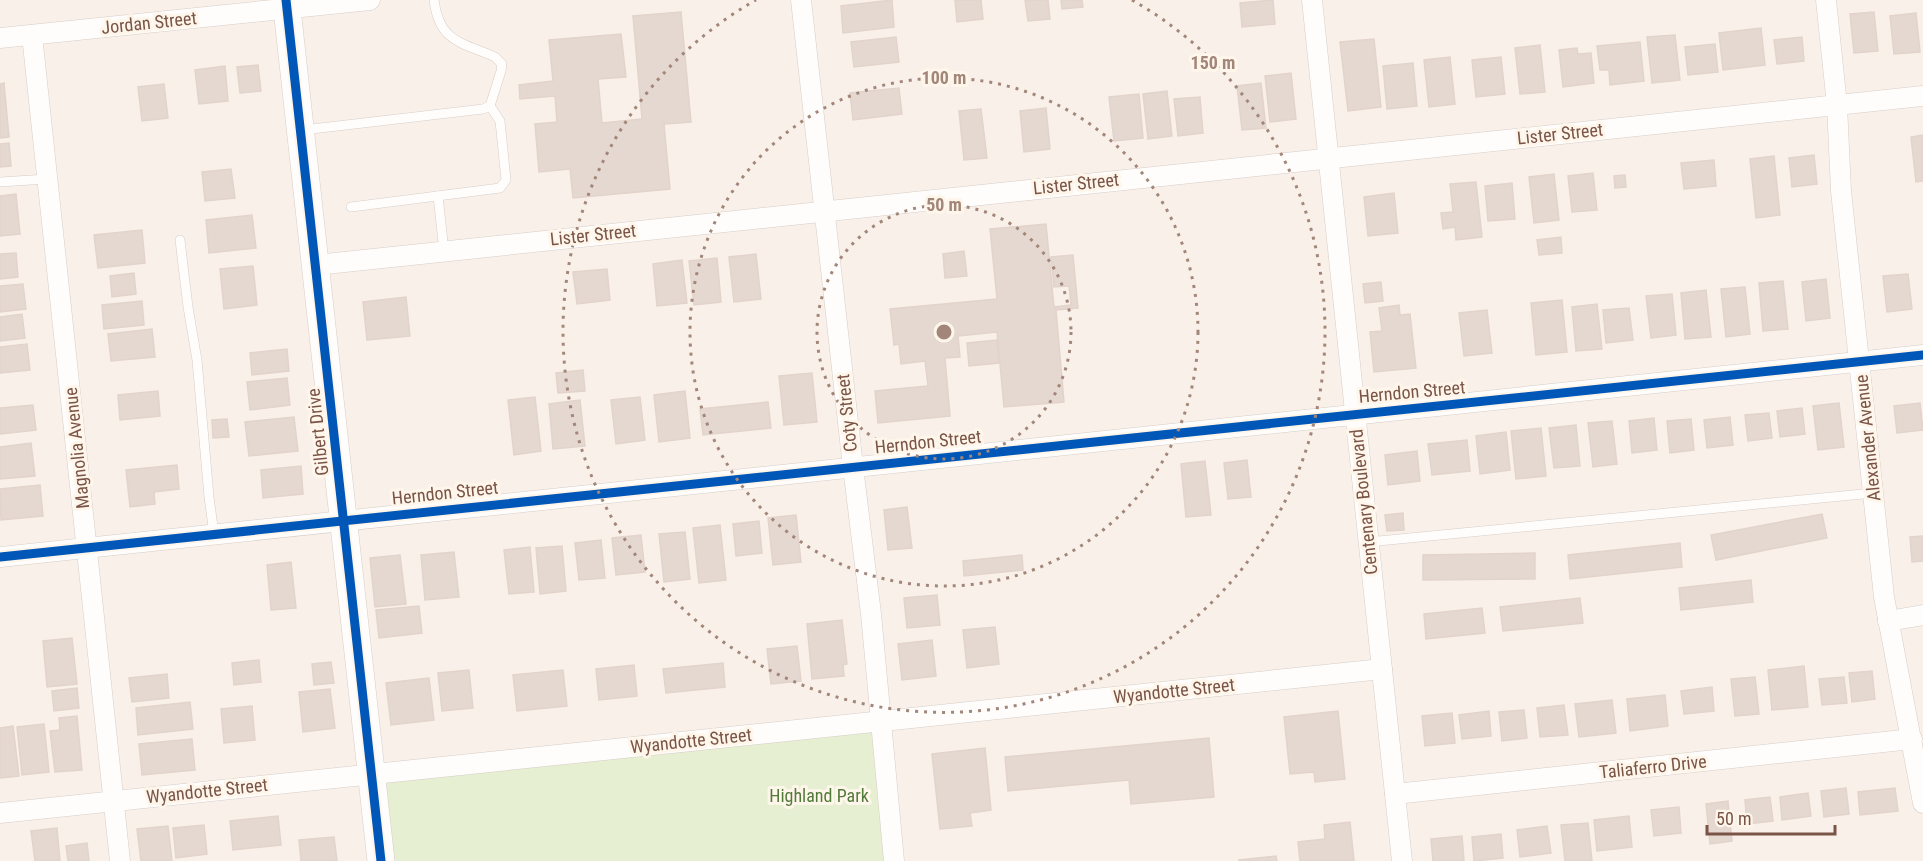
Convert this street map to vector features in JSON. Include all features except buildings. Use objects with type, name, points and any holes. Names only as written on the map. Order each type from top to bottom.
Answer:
[{"type":"street","name":"Jordan Street","points":[[0,39],[287,4],[370,0]]},
{"type":"street","name":"Coty Street","points":[[801,0],[871,614],[894,861]]},
{"type":"street","name":"Centenary Boulevard","points":[[1312,0],[1402,861]]},
{"type":"street","name":"Alexander Avenue","points":[[1826,0],[1837,105],[1841,191],[1884,597],[1923,803]]},
{"type":"street","name":"Gilbert Drive","points":[[287,4],[381,861]]},
{"type":"street","name":"Magnolia Avenue","points":[[32,35],[120,861]]},
{"type":"street","name":"Lister Street","points":[[316,265],[1923,96]]},
{"type":"street","name":"Herndon Street","points":[[0,557],[1923,355]]},
{"type":"street","points":[[1888,621],[1923,615]]},
{"type":"street","name":"Wyandotte Street","points":[[0,813],[1382,669]]},
{"type":"street","name":"Taliaferro Drive","points":[[1395,794],[1912,739]]},
{"type":"lane","points":[[434,0],[440,25],[446,34],[495,57],[502,64],[486,107]]},
{"type":"lane","points":[[301,130],[486,107]]},
{"type":"lane","points":[[351,207],[500,188],[506,180],[500,121],[486,107]]},
{"type":"lane","points":[[0,182],[47,179]]},
{"type":"lane","points":[[438,196],[444,251]]},
{"type":"lane","points":[[180,240],[197,360],[214,534]]},
{"type":"lane","points":[[1368,542],[1874,493]]},
{"type":"green space","name":"Highland Park","points":[[877,726],[889,861],[392,861],[383,779]]},
{"type":"cycle path","points":[[286,0],[381,861]]},
{"type":"cycle path","points":[[0,557],[1923,355]]}]
